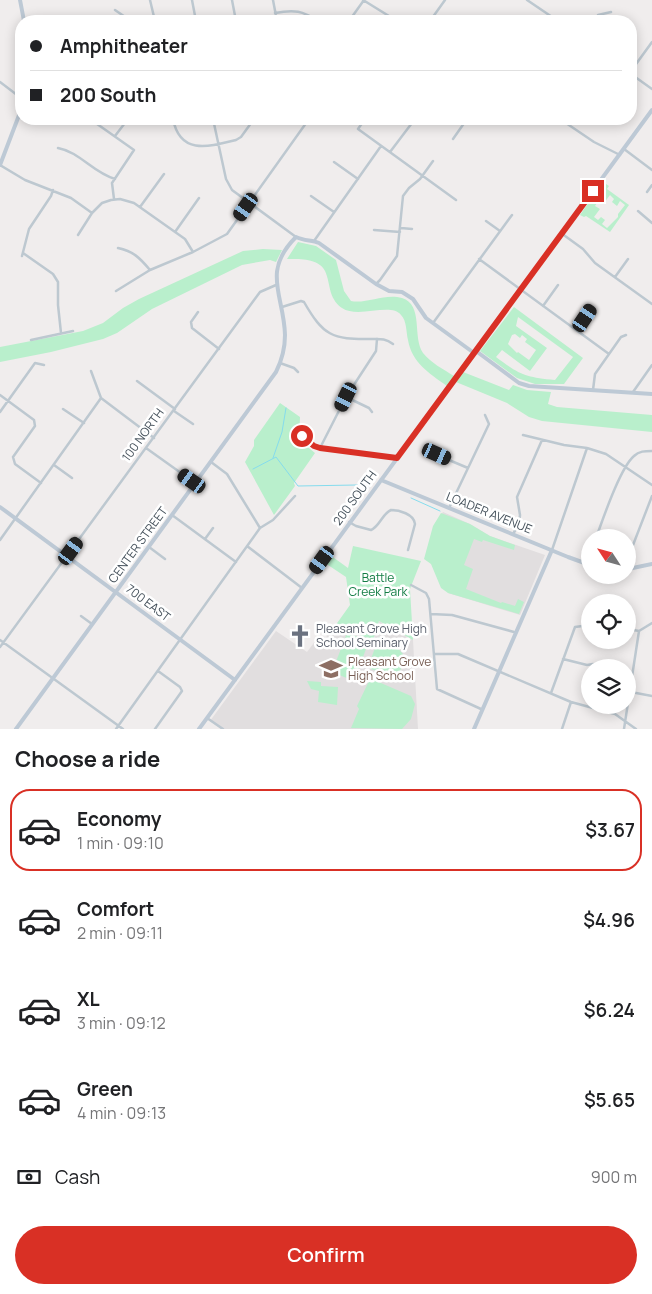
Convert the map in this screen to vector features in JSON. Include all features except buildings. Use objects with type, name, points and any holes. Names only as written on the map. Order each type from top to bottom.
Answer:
[{"type":"street","points":[[20,0],[23,15]]},
{"type":"street","points":[[150,0],[154,15]]},
{"type":"street","points":[[192,0],[195,15]]},
{"type":"street","points":[[232,0],[235,15]]},
{"type":"street","points":[[272,0],[275,13],[292,10],[305,12],[310,15]]},
{"type":"street","points":[[353,15],[363,0],[387,15]]},
{"type":"street","points":[[434,15],[445,0]]},
{"type":"street","points":[[527,0],[549,15]]},
{"type":"street","points":[[115,10],[122,15]]},
{"type":"street","points":[[598,15],[611,12]]},
{"type":"street","points":[[637,63],[652,42]]},
{"type":"street","points":[[637,77],[652,89]]},
{"type":"street","points":[[0,82],[15,93]]},
{"type":"street","name":"200 SOUTH","points":[[199,729],[652,110]]},
{"type":"street","points":[[15,125],[0,165],[25,180],[71,198],[92,213]]},
{"type":"street","points":[[99,125],[134,150],[112,182],[114,199]]},
{"type":"street","points":[[115,136],[123,125]]},
{"type":"street","points":[[174,125],[178,135],[192,145],[201,148],[236,140],[249,125]]},
{"type":"street","points":[[215,125],[226,179],[232,190],[296,237],[314,241],[324,246],[376,284],[389,291],[402,292],[413,299],[426,318],[519,383],[529,386],[652,394]]},
{"type":"street","points":[[116,291],[150,270],[193,252],[227,234],[305,125]]},
{"type":"street","points":[[361,125],[358,129],[456,200]]},
{"type":"street","points":[[390,152],[410,125]]},
{"type":"street","points":[[453,139],[463,125]]},
{"type":"street","points":[[569,125],[594,142],[620,155]]},
{"type":"street","points":[[314,241],[381,146]]},
{"type":"street","points":[[58,148],[69,150],[103,174],[114,179]]},
{"type":"street","points":[[624,149],[652,170]]},
{"type":"street","points":[[376,284],[397,256],[403,196],[433,161]]},
{"type":"street","points":[[334,162],[358,179]]},
{"type":"street","points":[[140,207],[164,174]]},
{"type":"street","points":[[647,192],[652,185]]},
{"type":"street","points":[[53,190],[52,196],[26,235],[22,255],[53,274],[58,282],[61,333]]},
{"type":"street","points":[[311,196],[334,212]]},
{"type":"street","points":[[175,232],[199,198]]},
{"type":"street","points":[[78,235],[92,213],[102,203],[120,199],[140,207],[185,239],[193,252]]},
{"type":"street","points":[[638,212],[652,223]]},
{"type":"street","points":[[433,323],[512,215]]},
{"type":"street","points":[[486,221],[500,231]]},
{"type":"street","points":[[374,230],[412,229]]},
{"type":"street","points":[[561,233],[615,277],[651,303]]},
{"type":"street","points":[[276,285],[279,263],[284,252],[296,237]]},
{"type":"street","points":[[118,248],[134,253],[150,270]]},
{"type":"street","points":[[479,259],[609,354]]},
{"type":"street","points":[[615,277],[628,259]]},
{"type":"street","name":"CENTER STREET","points":[[16,729],[270,381],[280,363],[285,340],[284,323],[276,285]]},
{"type":"street","name":"100 NORTH","points":[[0,647],[2,641],[175,410],[260,292],[276,285]]},
{"type":"street","points":[[543,306],[558,285]]},
{"type":"street","points":[[281,308],[300,301],[304,302],[316,321],[333,335],[349,339],[387,339],[393,344]]},
{"type":"street","points":[[576,330],[590,310]]},
{"type":"street","points":[[198,312],[190,322],[192,328],[219,349]]},
{"type":"street","points":[[31,340],[73,331]]},
{"type":"street","points":[[593,390],[595,374],[621,337],[626,335]]},
{"type":"street","points":[[320,448],[346,397],[376,351],[377,339]]},
{"type":"street","points":[[280,363],[294,368],[298,372]]},
{"type":"street","points":[[0,412],[35,364],[44,365]]},
{"type":"street","points":[[633,392],[652,365]]},
{"type":"street","points":[[91,371],[101,398],[154,438]]},
{"type":"street","points":[[137,381],[193,424]]},
{"type":"street","points":[[0,395],[34,420],[35,426],[13,457],[15,464],[41,483]]},
{"type":"street","points":[[346,397],[369,408],[372,412]]},
{"type":"street","points":[[0,540],[101,398]]},
{"type":"street","points":[[63,409],[84,423]]},
{"type":"street","points":[[449,508],[489,424],[485,415]]},
{"type":"street","points":[[524,435],[564,445],[587,448],[606,454],[652,485]]},
{"type":"street","points":[[302,436],[314,446],[320,448],[397,458]]},
{"type":"street","points":[[513,534],[519,524],[520,515],[517,497],[542,440]]},
{"type":"street","points":[[146,448],[195,483]]},
{"type":"street","points":[[474,729],[514,632],[552,550],[587,448]]},
{"type":"street","points":[[600,529],[625,466],[637,454],[644,451],[652,451]]},
{"type":"street","points":[[437,454],[468,468]]},
{"type":"street","points":[[211,462],[227,474],[260,528]]},
{"type":"street","points":[[54,465],[72,478]]},
{"type":"street","name":"LOADER AVENUE","points":[[381,480],[581,561]]},
{"type":"street","points":[[117,727],[260,528],[273,520],[295,496]]},
{"type":"street","points":[[636,537],[652,496]]},
{"type":"street","name":"700 EAST","points":[[0,507],[235,680]]},
{"type":"street","points":[[350,522],[356,526],[371,530],[375,528],[389,510],[395,510],[411,516],[415,524],[408,550]]},
{"type":"street","points":[[172,515],[236,562]]},
{"type":"street","points":[[205,539],[213,528]]},
{"type":"street","points":[[247,546],[302,588]]},
{"type":"street","points":[[149,547],[165,559]]},
{"type":"street","points":[[636,567],[652,564]]},
{"type":"street","points":[[412,585],[428,595],[437,689],[481,709]]},
{"type":"street","points":[[431,614],[452,614],[514,632]]},
{"type":"street","points":[[81,616],[93,624]]},
{"type":"street","points":[[636,630],[652,623]]},
{"type":"street","points":[[550,693],[575,627],[581,626]]},
{"type":"street","points":[[635,659],[639,630]]},
{"type":"street","points":[[2,641],[117,727],[123,729]]},
{"type":"street","points":[[434,654],[458,654],[572,702],[615,714],[626,720],[636,729]]},
{"type":"street","points":[[563,659],[581,664]]},
{"type":"street","points":[[155,729],[181,693],[181,688],[158,671]]},
{"type":"street","points":[[636,693],[652,696]]},
{"type":"street","points":[[562,729],[572,702]]},
{"type":"street","points":[[624,729],[627,714]]},
{"type":"street","points":[[207,718],[223,729]]},
{"type":"shaded area","points":[[443,512],[470,524],[490,536],[545,555],[520,615],[448,593],[435,524]]},
{"type":"shaded area","name":"Pleasant Grove High School","points":[[379,621],[413,640],[418,729],[221,729],[210,721],[276,631],[307,652],[319,636],[324,640],[335,626],[373,640]]},
{"type":"green space","points":[[603,182],[609,186],[607,189],[629,205],[610,232],[586,216],[580,215]],"holes":[[[610,195],[614,199],[612,202],[617,206],[620,201],[625,205],[618,214],[618,217],[607,228],[602,224],[605,220],[601,217],[598,220],[594,217],[600,209],[595,206],[599,200],[604,203]]]},
{"type":"green space","points":[[298,242],[316,246],[336,260],[344,291],[351,301],[357,302],[396,297],[409,302],[415,314],[418,339],[423,353],[433,363],[454,376],[447,386],[417,361],[410,348],[403,317],[396,311],[357,312],[342,308],[337,304],[331,293],[326,273],[322,267],[313,261],[287,259]]},
{"type":"green space","points":[[282,250],[276,262],[270,260],[242,265],[152,309],[117,333],[103,339],[51,352],[0,362],[0,347],[83,331],[103,323],[139,299],[243,251]]},
{"type":"green space","points":[[514,307],[583,358],[564,384],[535,384],[517,378],[480,351]],"holes":[[[518,317],[573,357],[555,380],[536,378],[523,374],[496,357],[502,350],[530,371],[547,348],[516,326]],[[515,334],[520,338],[522,335],[527,339],[525,342],[536,350],[529,360],[517,353],[508,344],[512,335]]]},
{"type":"green space","points":[[463,372],[509,390],[513,385],[527,390],[551,392],[548,404],[557,407],[652,415],[652,432],[542,421],[529,417],[507,403],[456,382]]},
{"type":"green space","points":[[280,403],[300,417],[299,440],[315,453],[294,483],[295,486],[274,515],[245,462],[254,446],[254,440]]},
{"type":"green space","points":[[441,513],[470,524],[490,536],[515,545],[514,550],[474,539],[464,565],[473,569],[466,589],[501,603],[515,606],[518,599],[524,602],[519,614],[448,593],[441,588],[431,564],[424,559],[433,526]]},
{"type":"green space","name":"Battle Creek Park","points":[[353,546],[421,561],[410,589],[413,640],[379,621],[373,640],[335,626],[350,605],[346,577],[325,563],[330,555],[348,568]]},
{"type":"green space","points":[[347,633],[369,641],[354,681],[332,672]]},
{"type":"green space","points":[[379,637],[393,643],[403,654],[399,680],[368,667]]},
{"type":"green space","points":[[374,680],[411,696],[415,704],[411,719],[402,729],[351,728],[359,709],[357,706],[369,681]]},
{"type":"green space","points":[[307,681],[321,682],[321,686],[338,687],[337,705],[318,702],[319,691],[311,689]]},
{"type":"waterway","points":[[273,458],[282,432],[286,408]]},
{"type":"waterway","points":[[253,469],[276,457],[298,486],[369,486]]},
{"type":"waterway","points":[[411,498],[440,511]]},
{"type":"place","name":"Pleasant Grove High School Seminary","points":[[300,636]]},
{"type":"place","name":"Pleasant Grove High School","points":[[331,669]]},
{"type":"route","points":[[302,436],[314,446],[320,448],[397,458],[593,191]]}]
